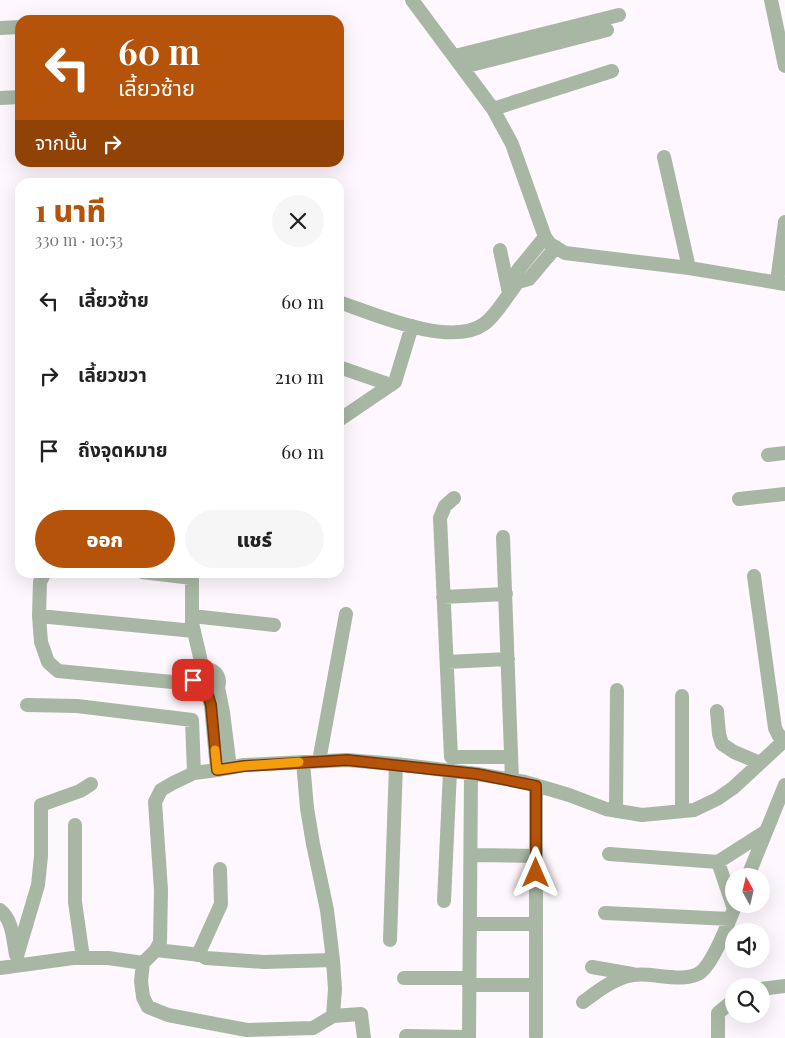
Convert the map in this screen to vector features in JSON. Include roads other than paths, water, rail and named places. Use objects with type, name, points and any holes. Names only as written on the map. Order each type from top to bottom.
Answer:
[{"type":"street","points":[[412,0],[493,109],[512,144],[546,238],[550,244],[565,252],[689,268],[781,283],[785,222]]},
{"type":"street","points":[[771,0],[785,66]]},
{"type":"street","points":[[455,56],[618,15]]},
{"type":"street","points":[[0,28],[15,27]]},
{"type":"street","points":[[463,68],[607,30]]},
{"type":"street","points":[[493,109],[612,71]]},
{"type":"street","points":[[0,98],[15,97]]},
{"type":"street","points":[[664,157],[689,268]]},
{"type":"street","points":[[518,282],[518,270],[546,238]]},
{"type":"street","points":[[344,304],[429,331],[459,332],[476,329],[486,323],[518,282],[529,278],[556,247]]},
{"type":"street","points":[[500,250],[509,293]]},
{"type":"street","points":[[344,417],[395,382],[412,326]]},
{"type":"street","points":[[344,369],[391,384]]},
{"type":"street","points":[[768,455],[785,453]]},
{"type":"street","points":[[739,499],[785,494]]},
{"type":"street","points":[[454,498],[445,506],[440,518],[451,757],[511,757]]},
{"type":"street","points":[[503,537],[512,780]]},
{"type":"street","points":[[364,1038],[361,1014],[333,1016],[313,1028],[247,1030],[168,1015],[148,1007],[143,997],[141,981],[143,963],[156,950],[160,942],[161,890],[155,802],[161,790],[173,782],[194,773],[303,762],[347,760],[471,773],[512,780],[569,795],[606,809],[642,815],[694,810],[717,799],[733,788],[785,739],[779,736],[775,728],[754,576]]},
{"type":"street","points":[[42,578],[40,582],[39,616],[41,642],[48,662],[58,671],[193,684]]},
{"type":"street","points":[[192,578],[192,616],[203,670]]},
{"type":"street","points":[[443,597],[506,594]]},
{"type":"street","points":[[319,761],[346,614]]},
{"type":"street","points":[[39,616],[194,631]]},
{"type":"street","points":[[192,616],[274,625]]},
{"type":"street","points":[[447,662],[508,659]]},
{"type":"street","points":[[213,691],[200,693],[194,688],[195,676],[203,670],[209,670],[216,674],[218,678],[213,691],[223,712],[223,769]]},
{"type":"street","points":[[616,811],[617,690]]},
{"type":"street","points":[[682,696],[682,811]]},
{"type":"street","points":[[27,705],[77,706],[192,720],[194,773]]},
{"type":"street","points":[[718,711],[719,734],[722,744],[734,752],[760,763]]},
{"type":"street","points":[[303,762],[311,835],[327,910],[333,960],[335,989],[333,1016]]},
{"type":"street","points":[[390,940],[396,764]]},
{"type":"street","points":[[444,901],[450,771]]},
{"type":"street","points":[[406,1036],[469,1037],[471,773]]},
{"type":"street","points":[[17,961],[38,885],[41,856],[41,805],[80,791],[91,784]]},
{"type":"street","points":[[751,868],[785,785]]},
{"type":"street","points":[[536,786],[536,1036]]},
{"type":"street","points":[[75,825],[75,902],[83,958]]},
{"type":"street","points":[[609,854],[718,862],[765,832]]},
{"type":"street","points":[[470,855],[536,856]]},
{"type":"street","points":[[718,862],[725,883]]},
{"type":"street","points":[[198,955],[221,904],[220,869]]},
{"type":"street","points":[[0,910],[9,921],[17,961]]},
{"type":"street","points":[[605,913],[725,911]]},
{"type":"street","points":[[592,967],[640,975],[693,976],[710,960],[733,913]]},
{"type":"street","points":[[470,924],[536,924]]},
{"type":"street","points":[[156,950],[198,955],[206,958],[264,962],[333,960]]},
{"type":"street","points":[[0,968],[17,961],[83,958],[108,958],[143,963]]},
{"type":"street","points":[[583,1002],[619,979],[640,975]]},
{"type":"street","points":[[404,978],[536,985]]},
{"type":"street","points":[[770,988],[785,986]]},
{"type":"street","points":[[718,1038],[718,1012],[725,1007]]}]
